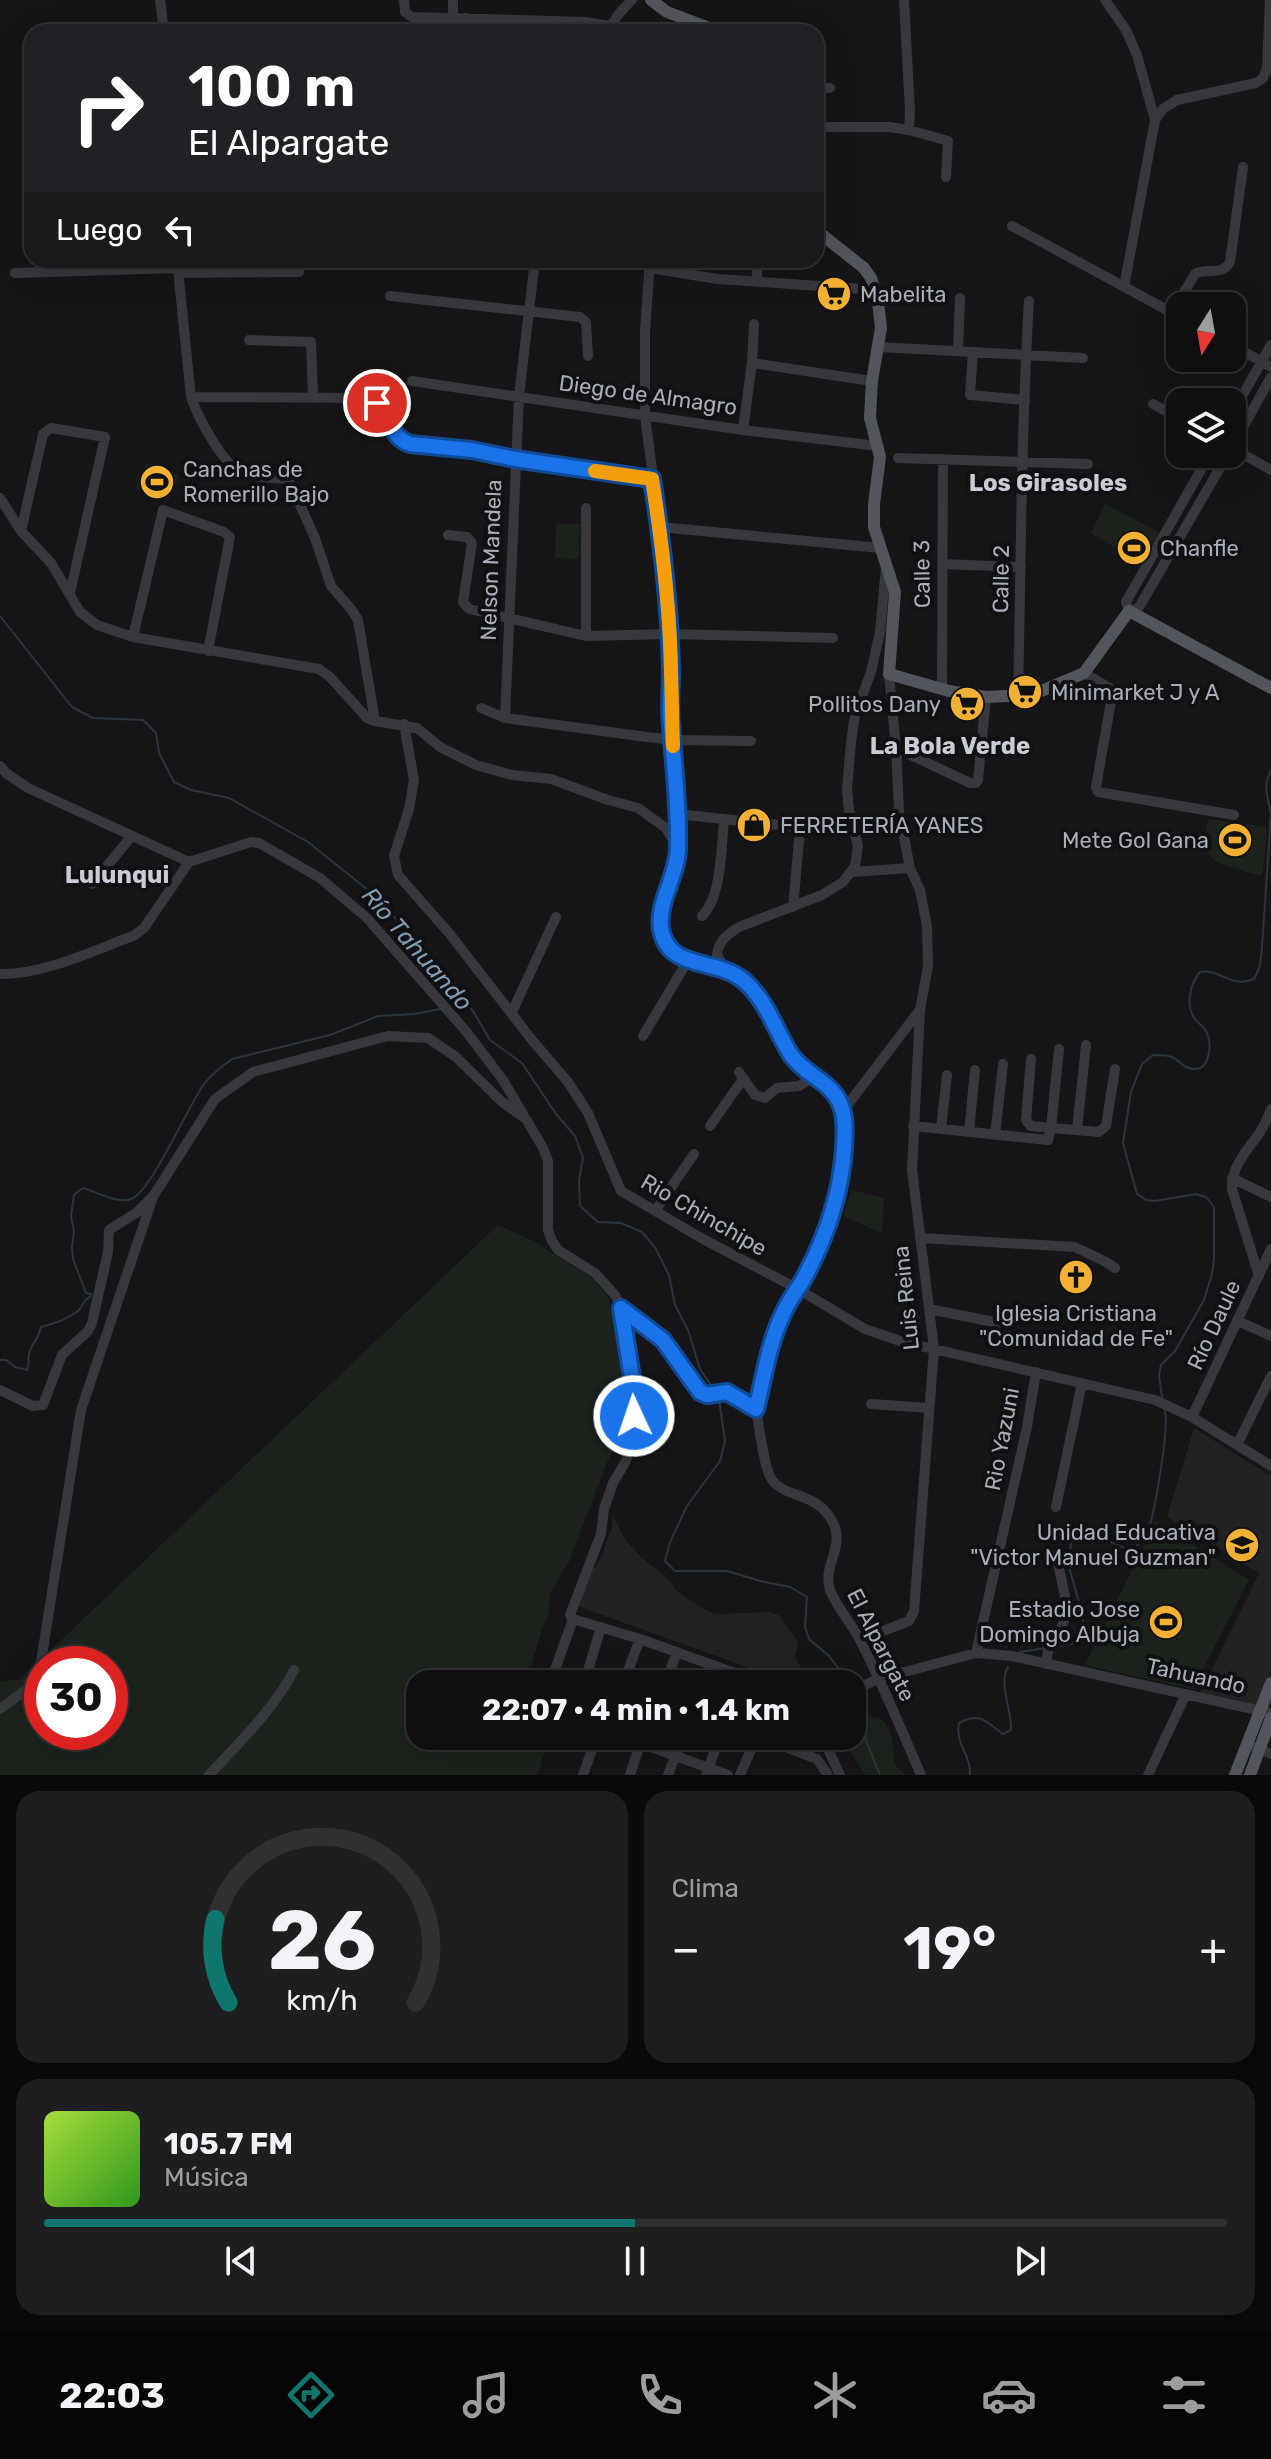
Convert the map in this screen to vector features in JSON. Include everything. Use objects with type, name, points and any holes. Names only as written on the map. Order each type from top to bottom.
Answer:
[{"type":"main road","points":[[651,0],[667,12],[699,24]]},
{"type":"main road","points":[[824,236],[864,268],[876,290],[880,314],[870,418],[880,457],[873,516],[895,592],[889,674],[986,697],[1018,697],[1039,693],[1084,673],[1129,611],[1271,688]]},
{"type":"main road","points":[[1250,1775],[1265,1752],[1271,1683]]},
{"type":"main road","points":[[1235,1775],[1247,1744],[1268,1714]]},
{"type":"street","points":[[160,0],[163,24]]},
{"type":"street","points":[[404,0],[405,12],[412,17],[466,18],[522,24]]},
{"type":"street","points":[[453,0],[453,18]]},
{"type":"street","points":[[614,24],[632,0]]},
{"type":"street","points":[[904,0],[909,130]]},
{"type":"street","points":[[1105,0],[1131,40],[1141,64],[1155,120],[1124,287]]},
{"type":"street","points":[[1155,120],[1163,109],[1177,100],[1256,83],[1263,78],[1267,68],[1270,0]]},
{"type":"street","points":[[466,18],[466,24]]},
{"type":"street","points":[[562,24],[592,24]]},
{"type":"street","points":[[824,88],[830,88]]},
{"type":"street","points":[[824,127],[889,127],[948,141],[946,177]]},
{"type":"street","points":[[1186,292],[1195,274],[1200,271],[1221,271],[1230,262],[1243,167]]},
{"type":"street","points":[[1012,226],[1166,309]]},
{"type":"street","points":[[15,273],[56,268]]},
{"type":"street","points":[[177,268],[191,397],[199,418],[234,468],[246,474],[287,479],[292,487],[315,538],[331,586],[358,620],[375,721]]},
{"type":"street","points":[[201,268],[299,272]]},
{"type":"street","name":"Nelson Mandela","points":[[505,718],[519,396],[534,268]]},
{"type":"street","points":[[621,1308],[663,1340],[700,1392],[707,1395],[727,1392],[756,1409],[769,1351],[781,1317],[834,1213],[840,1189],[845,1137],[843,1111],[836,1096],[792,1057],[754,989],[726,970],[710,964],[687,962],[670,949],[663,939],[660,926],[678,849],[669,634],[660,527],[645,416],[644,364],[650,268]]},
{"type":"street","points":[[668,268],[718,279],[876,290]]},
{"type":"street","points":[[757,268],[757,282]]},
{"type":"street","points":[[390,296],[584,319],[588,356]]},
{"type":"street","points":[[958,351],[960,298]]},
{"type":"street","name":"Calle 2","points":[[1018,697],[1021,462],[1029,301]]},
{"type":"street","points":[[743,430],[754,324]]},
{"type":"street","points":[[249,340],[311,342],[313,397]]},
{"type":"street","points":[[1246,393],[1266,364],[1271,345]]},
{"type":"street","points":[[879,347],[1083,358]]},
{"type":"street","points":[[973,352],[970,395],[1025,400]]},
{"type":"street","points":[[1246,353],[1266,364]]},
{"type":"street","points":[[752,363],[872,381]]},
{"type":"street","points":[[1246,423],[1271,377]]},
{"type":"street","name":"Diego de Almagro","points":[[412,381],[743,430],[878,446]]},
{"type":"street","points":[[191,397],[366,398],[384,410],[394,434],[410,444],[472,450],[652,479]]},
{"type":"street","points":[[1153,404],[1166,411]]},
{"type":"street","points":[[21,531],[46,430],[51,428],[105,437],[70,593]]},
{"type":"street","points":[[1246,456],[1271,470]]},
{"type":"street","points":[[898,458],[1088,464]]},
{"type":"street","name":"Calle 3","points":[[942,689],[943,459]]},
{"type":"street","points":[[1202,468],[1126,602],[1129,611],[1138,609],[1220,468]]},
{"type":"street","points":[[0,498],[21,531],[51,563],[87,620],[133,637],[319,669],[367,718],[417,728],[440,747],[476,765],[512,775],[551,779],[638,808],[666,828],[678,849]]},
{"type":"street","points":[[586,508],[586,636]]},
{"type":"street","points":[[133,637],[163,510],[230,537],[208,651]]},
{"type":"street","points":[[660,527],[881,548]]},
{"type":"street","points":[[448,535],[467,537],[472,543],[463,602],[465,606],[586,636],[669,634],[833,638]]},
{"type":"street","points":[[726,970],[717,955],[727,935],[739,927],[836,887],[852,872],[858,846],[847,790],[851,742],[855,715],[871,672],[880,632],[886,564]]},
{"type":"street","points":[[943,564],[1021,567]]},
{"type":"street","points":[[1084,673],[1113,690],[1096,787],[1098,792],[1234,815]]},
{"type":"street","name":"Luis Reina","points":[[860,1640],[909,1621],[912,1616],[934,1349],[912,1170],[920,1010],[928,966],[927,926],[920,890],[910,868],[899,811],[889,674]]},
{"type":"street","points":[[896,748],[970,783],[976,783],[986,697]]},
{"type":"street","points":[[481,708],[505,718],[673,740],[751,741]]},
{"type":"street","name":"Rio Chinchipe","points":[[404,724],[413,767],[414,791],[394,856],[398,875],[568,1082],[588,1113],[621,1191],[865,1329],[934,1349],[1155,1400],[1192,1417],[1271,1466]]},
{"type":"street","points":[[0,766],[28,788],[189,862]]},
{"type":"street","points":[[677,814],[798,827],[793,907]]},
{"type":"street","points":[[702,916],[714,898],[724,820]]},
{"type":"street","points":[[92,884],[131,837]]},
{"type":"street","points":[[0,974],[13,974],[61,962],[135,935],[144,928],[189,862],[251,842],[259,843],[320,878],[367,918],[465,1030],[503,1080],[543,1148],[548,1161],[548,1230],[552,1241],[558,1250],[595,1273],[615,1295],[621,1308],[635,1397],[633,1435],[626,1461],[613,1483],[604,1509],[601,1534],[554,1670]]},
{"type":"street","points":[[852,872],[910,868]]},
{"type":"street","points":[[512,1012],[556,917]]},
{"type":"street","points":[[643,1036],[687,962]]},
{"type":"street","points":[[843,1111],[920,1010]]},
{"type":"street","points":[[0,1390],[33,1406],[43,1405],[62,1355],[88,1331],[92,1323],[108,1252],[109,1230],[136,1213],[154,1195],[215,1099],[253,1072],[388,1036],[428,1038],[456,1057],[501,1101],[526,1119]]},
{"type":"street","points":[[1077,1130],[1086,1045]]},
{"type":"street","points":[[913,1126],[1048,1140],[1059,1049]]},
{"type":"street","points":[[1031,1059],[1026,1120],[1031,1126],[1099,1132],[1106,1126],[1115,1069]]},
{"type":"street","points":[[995,1135],[1003,1064]]},
{"type":"street","points":[[969,1132],[975,1070]]},
{"type":"street","points":[[941,1129],[947,1075]]},
{"type":"street","points":[[710,1126],[741,1076],[755,1095],[765,1098],[777,1088],[799,1086],[814,1077]]},
{"type":"street","points":[[1259,1276],[1232,1189],[1232,1178],[1241,1158],[1266,1131],[1271,1109]]},
{"type":"street","points":[[655,1211],[694,1154]]},
{"type":"street","points":[[1232,1178],[1271,1197]]},
{"type":"street","points":[[0,1709],[27,1689],[40,1668],[81,1410],[154,1195]]},
{"type":"street","points":[[920,1238],[1075,1247],[1115,1268]]},
{"type":"street","name":"Río Daule","points":[[1192,1417],[1271,1249]]},
{"type":"street","points":[[929,1309],[999,1323]]},
{"type":"street","points":[[1238,1321],[1271,1336]]},
{"type":"street","name":"Rio Yazuni","points":[[976,1653],[1027,1427],[1036,1372]]},
{"type":"street","points":[[1237,1445],[1271,1376]]},
{"type":"street","points":[[1056,1507],[1082,1383]]},
{"type":"street","points":[[871,1404],[929,1408]]},
{"type":"street","name":"El Alpargate","points":[[756,1409],[768,1471],[773,1481],[825,1509],[836,1527],[835,1557],[828,1570],[831,1592],[860,1640],[875,1680],[921,1775]]},
{"type":"street","points":[[1046,1664],[1049,1644],[1065,1617],[1065,1596],[1058,1564]]},
{"type":"street","points":[[572,1615],[721,1670]]},
{"type":"street","points":[[588,1670],[601,1627]]},
{"type":"street","points":[[628,1670],[640,1639]]},
{"type":"street","points":[[670,1670],[677,1652]]},
{"type":"street","name":"Tahuando","points":[[866,1684],[976,1653],[1012,1656],[1268,1714]]},
{"type":"street","points":[[710,1670],[712,1665]]},
{"type":"street","points":[[209,1775],[268,1707],[294,1670]]},
{"type":"street","points":[[1148,1775],[1186,1694]]},
{"type":"street","points":[[1247,1744],[1265,1752]]},
{"type":"street","points":[[583,1775],[592,1750]]},
{"type":"street","points":[[630,1775],[638,1750]]},
{"type":"street","points":[[658,1750],[707,1771],[728,1775]]},
{"type":"street","points":[[668,1775],[677,1750]]},
{"type":"street","points":[[707,1771],[715,1750]]},
{"type":"street","points":[[740,1775],[751,1750]]},
{"type":"street","points":[[794,1750],[817,1759],[828,1775]]},
{"type":"street","points":[[828,1750],[840,1775]]},
{"type":"shaded area","name":"Canchas de Romerillo Bajo","points":[[147,463],[179,476],[168,500],[135,488]]},
{"type":"shaded area","name":"Chanfle","points":[[1105,504],[1159,532],[1142,564],[1091,533]]},
{"type":"shaded area","points":[[556,524],[580,524],[579,559],[555,558]]},
{"type":"shaded area","name":"Mete Gol Gana","points":[[1208,819],[1263,826],[1267,830],[1260,876],[1218,863],[1203,850]]},
{"type":"shaded area","points":[[851,1190],[884,1198],[882,1233],[844,1217]]},
{"type":"shaded area","points":[[498,1225],[537,1243],[594,1280],[608,1296],[621,1365],[622,1415],[617,1444],[607,1462],[569,1562],[550,1593],[549,1613],[530,1670],[406,1670],[406,1750],[545,1750],[537,1775],[0,1775],[0,1682],[20,1679],[24,1675],[24,1750],[128,1750],[128,1646],[55,1646]]},
{"type":"shaded area","name":"Unidad Educativa \"Victor Manuel Guzman\"","points":[[1194,1428],[1271,1476],[1271,1672],[1257,1708],[1200,1694],[1259,1573],[1167,1517]]},
{"type":"shaded area","points":[[612,1513],[623,1536],[639,1555],[668,1579],[678,1592],[702,1608],[715,1614],[769,1612],[779,1615],[798,1642],[795,1657],[802,1670],[755,1670],[569,1603],[600,1559],[612,1528]]},
{"type":"shaded area","name":"Estadio Jose Domingo Albuja","points":[[1156,1521],[1249,1580],[1193,1689],[1085,1665]]},
{"type":"shaded area","points":[[866,1709],[887,1726],[895,1765],[906,1775],[865,1775],[849,1750],[866,1750]]},
{"type":"waterway","name":"Río Tahuando","points":[[0,616],[72,707],[93,718],[143,720],[156,733],[159,753],[174,782],[191,790],[229,798],[308,842],[378,898],[473,1011],[490,1040],[522,1063],[556,1114],[575,1136],[583,1158],[579,1180],[580,1206],[598,1222],[621,1223],[642,1232],[656,1249],[669,1275],[675,1305],[688,1330],[700,1369],[713,1388]]},
{"type":"waterway","points":[[1271,770],[1266,786],[1271,813]]},
{"type":"waterway","points":[[1162,1397],[1161,1365],[1175,1351],[1204,1300],[1212,1274],[1214,1207],[1206,1197],[1196,1194],[1155,1201],[1137,1194],[1123,1143],[1131,1092],[1142,1064],[1153,1055],[1172,1057],[1191,1069],[1199,1068],[1206,1061],[1209,1038],[1190,1007],[1191,988],[1200,972],[1214,973],[1239,982],[1254,979],[1260,966],[1262,947],[1271,814]]},
{"type":"waterway","points":[[0,1360],[27,1370],[29,1353],[41,1327],[74,1314],[90,1297],[73,1259],[71,1216],[74,1195],[83,1188],[119,1200],[131,1199],[139,1193],[158,1166],[197,1094],[221,1067],[232,1059],[330,1035],[378,1016],[440,1009]]},
{"type":"waterway","name":"Río Tahuando","points":[[719,1399],[725,1441],[720,1461],[687,1506],[670,1542],[665,1561],[675,1571],[727,1571],[790,1587],[807,1597],[805,1627],[809,1639],[840,1670]]},
{"type":"waterway","points":[[1054,1647],[1071,1644],[1083,1634],[1083,1616],[1068,1564],[1072,1538],[1083,1531],[1089,1532],[1132,1551],[1147,1534],[1161,1471],[1165,1411]]},
{"type":"waterway","points":[[1020,1652],[1045,1648]]},
{"type":"waterway","points":[[970,1775],[959,1737],[959,1723],[978,1718],[1003,1734],[1011,1730],[1004,1681],[1008,1667]]},
{"type":"waterway","name":"Río Tahuando","points":[[866,1740],[880,1775]]},
{"type":"slow traffic","points":[[595,471],[652,479],[669,634],[673,746]]},
{"type":"place","name":"Mabelita","points":[[834,294]]},
{"type":"place","name":"Canchas de Romerillo Bajo","points":[[157,482]]},
{"type":"place","name":"Chanfle","points":[[1134,548]]},
{"type":"place","name":"Minimarket J y A","points":[[1025,692]]},
{"type":"place","name":"Pollitos Dany","points":[[967,704]]},
{"type":"place","name":"FERRETERÍA YANES","points":[[754,825]]},
{"type":"place","name":"Mete Gol Gana","points":[[1235,840]]},
{"type":"place","name":"Iglesia Cristiana \"Comunidad de Fe\"","points":[[1076,1277]]},
{"type":"place","name":"Unidad Educativa \"Victor Manuel Guzman\"","points":[[1242,1545]]},
{"type":"place","name":"Estadio Jose Domingo Albuja","points":[[1166,1622]]},
{"type":"district","name":"Los Girasoles","points":[[1048,483]]},
{"type":"district","name":"La Bola Verde","points":[[950,746]]},
{"type":"district","name":"Lulunqui","points":[[117,875]]},
{"type":"route","points":[[377,403],[384,410],[394,434],[410,444],[472,450],[652,479],[669,634],[678,831],[677,863],[662,909],[660,926],[663,939],[687,962],[710,964],[726,970],[754,989],[792,1057],[841,1103],[845,1124],[843,1171],[834,1213],[781,1317],[769,1351],[756,1409],[724,1391],[703,1395],[671,1348],[621,1308],[635,1397],[634,1416]]}]
